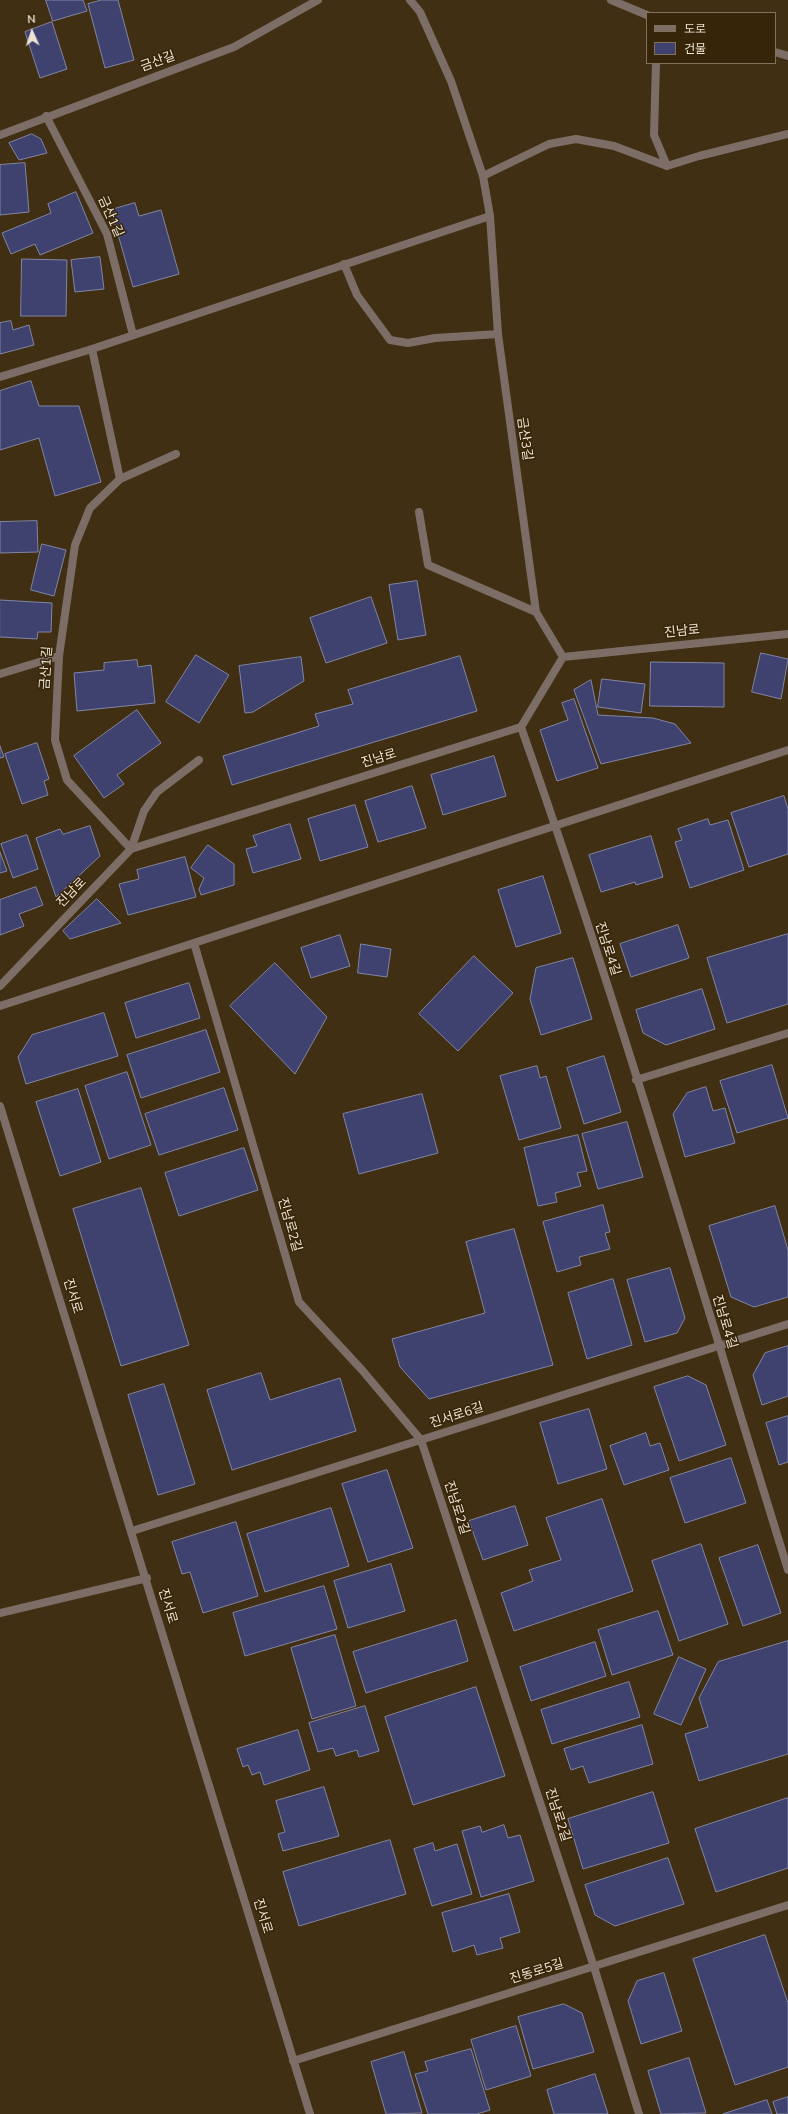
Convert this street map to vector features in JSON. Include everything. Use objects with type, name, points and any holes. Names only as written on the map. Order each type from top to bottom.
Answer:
[{"type":"street","name":"금산길","points":[[0,134],[234,47],[318,0]]},
{"type":"street","name":"금산3길","points":[[410,0],[420,12],[451,81],[483,176],[490,216],[498,334],[536,612],[563,656]]},
{"type":"street","points":[[611,0],[646,15]]},
{"type":"street","points":[[776,52],[788,56]]},
{"type":"street","points":[[656,64],[654,135],[667,166]]},
{"type":"street","name":"금산1길","points":[[46,116],[107,234],[133,335]]},
{"type":"street","points":[[483,176],[549,144],[576,139],[614,146],[667,166],[699,156],[788,134]]},
{"type":"street","points":[[0,377],[92,349],[490,216]]},
{"type":"street","points":[[344,264],[357,295],[390,340],[408,343],[435,338],[498,334]]},
{"type":"street","points":[[92,349],[120,479]]},
{"type":"street","name":"금산1길","points":[[132,849],[67,780],[55,740],[59,656],[75,545],[90,508],[120,479],[176,454]]},
{"type":"street","points":[[419,512],[428,564],[536,612]]},
{"type":"street","name":"진남로","points":[[563,656],[788,634]]},
{"type":"street","points":[[0,674],[59,656]]},
{"type":"street","points":[[521,727],[563,656]]},
{"type":"street","name":"진남로","points":[[0,986],[132,849],[521,727]]},
{"type":"street","name":"진남로4길","points":[[521,727],[555,825],[636,1080],[788,1570]]},
{"type":"street","points":[[0,1006],[788,750]]},
{"type":"street","points":[[132,849],[144,811],[157,792],[199,760]]},
{"type":"street","name":"진남로2길","points":[[194,943],[299,1302],[362,1370],[421,1440],[594,1967],[639,2114]]},
{"type":"street","points":[[636,1080],[788,1033]]},
{"type":"street","name":"진서로","points":[[0,1106],[132,1531],[310,2114]]},
{"type":"street","name":"진서로6길","points":[[132,1531],[788,1324]]},
{"type":"street","points":[[0,1613],[146,1578]]},
{"type":"street","name":"진동로5길","points":[[293,2061],[788,1905]]},
{"type":"building","points":[[46,0],[83,0],[87,11],[53,21]]},
{"type":"building","points":[[102,0],[118,0],[134,60],[105,68],[88,4]]},
{"type":"building","points":[[52,22],[67,69],[40,78],[25,32]]},
{"type":"building","points":[[32,134],[41,139],[47,153],[19,160],[9,143]]},
{"type":"building","points":[[25,163],[29,212],[0,215],[0,165]]},
{"type":"building","points":[[76,192],[93,233],[40,255],[35,244],[11,254],[2,233],[51,213],[48,204]]},
{"type":"building","points":[[135,203],[139,216],[161,210],[179,274],[133,287],[111,210]]},
{"type":"building","points":[[100,257],[104,289],[75,292],[71,260]]},
{"type":"building","points":[[22,259],[67,260],[66,316],[21,316]]},
{"type":"building","points":[[11,321],[13,330],[29,325],[34,345],[0,354],[0,323]]},
{"type":"building","points":[[31,381],[39,406],[79,406],[101,482],[55,496],[39,438],[0,450],[0,391]]},
{"type":"building","points":[[37,521],[38,552],[0,553],[0,522]]},
{"type":"building","points":[[42,544],[66,550],[54,596],[31,590]]},
{"type":"building","points":[[417,581],[426,635],[398,640],[389,585]]},
{"type":"building","points":[[371,597],[387,643],[326,663],[310,618]]},
{"type":"building","points":[[0,600],[52,603],[51,632],[38,632],[37,639],[0,637]]},
{"type":"building","points":[[761,653],[788,659],[781,699],[752,692]]},
{"type":"building","points":[[196,655],[229,675],[199,723],[166,702]]},
{"type":"building","points":[[460,656],[477,711],[232,785],[223,756],[319,726],[315,714],[353,704],[348,690]]},
{"type":"building","points":[[301,657],[304,681],[253,712],[245,713],[239,666]]},
{"type":"building","points":[[137,660],[138,667],[151,665],[155,703],[77,711],[74,673],[104,670],[104,663]]},
{"type":"building","points":[[651,662],[724,663],[724,707],[650,706]]},
{"type":"building","points":[[602,679],[645,684],[641,713],[598,707]]},
{"type":"building","points":[[591,680],[598,715],[653,718],[675,724],[691,743],[601,764],[574,690]]},
{"type":"building","points":[[574,699],[598,768],[557,781],[540,730],[568,720],[562,703]]},
{"type":"building","points":[[137,710],[161,743],[117,775],[124,784],[104,798],[74,756]]},
{"type":"building","points":[[37,743],[49,779],[44,781],[48,795],[22,804],[5,754]]},
{"type":"building","points":[[0,746],[4,757],[0,758]]},
{"type":"building","points":[[494,756],[506,796],[443,815],[431,775]]},
{"type":"building","points":[[412,786],[426,828],[378,842],[365,801]]},
{"type":"building","points":[[784,796],[788,809],[788,854],[749,867],[731,813]]},
{"type":"building","points":[[355,805],[368,847],[320,861],[308,819]]},
{"type":"building","points":[[708,819],[710,825],[728,820],[744,870],[690,888],[675,842],[682,840],[678,829]]},
{"type":"building","points":[[290,824],[301,859],[253,873],[246,849],[257,846],[253,836]]},
{"type":"building","points":[[90,826],[100,856],[56,897],[36,838],[60,829],[63,834]]},
{"type":"building","points":[[27,835],[38,869],[13,878],[1,844]]},
{"type":"building","points":[[651,836],[663,877],[636,885],[635,882],[601,892],[589,855]]},
{"type":"building","points":[[208,845],[234,864],[234,885],[201,895],[199,889],[204,878],[191,868]]},
{"type":"building","points":[[0,852],[7,871],[0,873]]},
{"type":"building","points":[[185,857],[196,897],[128,915],[119,884],[139,879],[137,870]]},
{"type":"building","points":[[543,876],[561,933],[516,947],[498,890]]},
{"type":"building","points":[[36,887],[43,905],[19,914],[24,926],[0,935],[0,900]]},
{"type":"building","points":[[97,899],[121,923],[70,939],[63,931]]},
{"type":"building","points":[[678,925],[689,958],[631,977],[620,944]]},
{"type":"building","points":[[788,934],[788,1004],[727,1023],[707,958]]},
{"type":"building","points":[[340,935],[350,966],[311,978],[301,948]]},
{"type":"building","points":[[361,944],[391,949],[387,977],[358,973]]},
{"type":"building","points":[[474,956],[513,993],[458,1051],[419,1014]]},
{"type":"building","points":[[573,958],[592,1019],[541,1035],[530,999],[536,968]]},
{"type":"building","points":[[275,963],[327,1017],[295,1074],[230,1006]]},
{"type":"building","points":[[189,983],[200,1018],[136,1038],[125,1003]]},
{"type":"building","points":[[702,989],[715,1029],[666,1045],[643,1033],[636,1010]]},
{"type":"building","points":[[104,1013],[118,1056],[26,1084],[18,1057],[32,1035]]},
{"type":"building","points":[[206,1030],[220,1072],[141,1098],[127,1055]]},
{"type":"building","points":[[604,1056],[621,1112],[584,1124],[567,1068]]},
{"type":"building","points":[[772,1065],[788,1118],[737,1133],[720,1081]]},
{"type":"building","points":[[537,1066],[540,1078],[546,1076],[561,1128],[519,1140],[500,1076]]},
{"type":"building","points":[[127,1072],[151,1145],[109,1159],[85,1086]]},
{"type":"building","points":[[706,1087],[713,1111],[725,1108],[735,1143],[685,1157],[673,1114],[687,1093]]},
{"type":"building","points":[[224,1088],[238,1130],[159,1155],[145,1114]]},
{"type":"building","points":[[78,1089],[101,1162],[60,1176],[36,1102]]},
{"type":"building","points":[[422,1094],[438,1153],[359,1174],[343,1114]]},
{"type":"building","points":[[627,1122],[643,1177],[598,1189],[582,1134]]},
{"type":"building","points":[[578,1135],[587,1171],[577,1173],[581,1186],[555,1193],[557,1202],[538,1206],[524,1148]]},
{"type":"building","points":[[244,1148],[258,1190],[179,1216],[165,1173]]},
{"type":"building","points":[[141,1188],[189,1345],[121,1366],[73,1209]]},
{"type":"building","points":[[603,1205],[610,1232],[605,1233],[610,1249],[579,1257],[581,1265],[557,1272],[543,1222]]},
{"type":"building","points":[[775,1206],[788,1250],[788,1297],[754,1307],[731,1297],[709,1226]]},
{"type":"building","points":[[514,1229],[553,1365],[429,1399],[400,1367],[392,1339],[485,1313],[466,1242]]},
{"type":"building","points":[[670,1268],[685,1318],[677,1333],[645,1342],[627,1280]]},
{"type":"building","points":[[613,1279],[632,1345],[587,1359],[568,1293]]},
{"type":"building","points":[[788,1346],[788,1396],[762,1405],[753,1375],[765,1353]]},
{"type":"building","points":[[261,1373],[270,1400],[340,1378],[356,1431],[232,1470],[207,1390]]},
{"type":"building","points":[[688,1376],[706,1385],[726,1445],[679,1461],[654,1387]]},
{"type":"building","points":[[164,1384],[195,1484],[158,1495],[128,1395]]},
{"type":"building","points":[[589,1409],[607,1469],[558,1484],[540,1423]]},
{"type":"building","points":[[788,1416],[788,1462],[779,1465],[766,1423]]},
{"type":"building","points":[[646,1433],[650,1446],[660,1443],[669,1470],[624,1485],[610,1446]]},
{"type":"building","points":[[731,1458],[746,1503],[685,1523],[670,1478]]},
{"type":"building","points":[[387,1470],[413,1548],[368,1562],[342,1484]]},
{"type":"building","points":[[602,1499],[633,1591],[514,1631],[501,1593],[533,1581],[529,1570],[561,1560],[546,1518]]},
{"type":"building","points":[[515,1506],[528,1545],[483,1560],[469,1521]]},
{"type":"building","points":[[331,1508],[349,1566],[265,1592],[247,1534]]},
{"type":"building","points":[[236,1522],[258,1596],[203,1613],[190,1572],[182,1574],[172,1542]]},
{"type":"building","points":[[701,1544],[728,1624],[679,1641],[652,1561]]},
{"type":"building","points":[[758,1545],[781,1613],[743,1626],[719,1558]]},
{"type":"building","points":[[391,1564],[405,1611],[348,1628],[334,1581]]},
{"type":"building","points":[[324,1586],[337,1629],[245,1656],[233,1613]]},
{"type":"building","points":[[658,1611],[673,1655],[612,1675],[598,1630]]},
{"type":"building","points":[[456,1620],[468,1661],[366,1693],[353,1652]]},
{"type":"building","points":[[335,1635],[356,1706],[312,1719],[291,1648]]},
{"type":"building","points":[[788,1641],[788,1754],[699,1781],[685,1734],[708,1727],[699,1698],[718,1662]]},
{"type":"building","points":[[595,1642],[606,1676],[531,1701],[520,1667]]},
{"type":"building","points":[[679,1657],[706,1669],[681,1725],[654,1714]]},
{"type":"building","points":[[629,1682],[640,1717],[552,1744],[541,1710]]},
{"type":"building","points":[[476,1687],[505,1776],[413,1805],[385,1717]]},
{"type":"building","points":[[365,1706],[379,1751],[359,1757],[357,1750],[336,1756],[333,1748],[318,1752],[309,1723]]},
{"type":"building","points":[[642,1725],[653,1764],[589,1783],[583,1766],[571,1770],[564,1749]]},
{"type":"building","points":[[298,1730],[310,1770],[264,1785],[260,1772],[252,1775],[248,1765],[243,1767],[237,1749]]},
{"type":"building","points":[[324,1787],[339,1836],[283,1851],[278,1834],[285,1832],[276,1801]]},
{"type":"building","points":[[653,1792],[669,1843],[583,1869],[568,1819]]},
{"type":"building","points":[[788,1798],[788,1868],[716,1892],[695,1829]]},
{"type":"building","points":[[504,1825],[508,1838],[520,1835],[534,1881],[481,1897],[462,1831],[480,1826],[482,1832]]},
{"type":"building","points":[[390,1840],[406,1894],[299,1926],[283,1872]]},
{"type":"building","points":[[433,1843],[435,1851],[457,1844],[472,1894],[432,1906],[414,1849]]},
{"type":"building","points":[[668,1858],[684,1904],[615,1926],[595,1915],[585,1885]]},
{"type":"building","points":[[509,1894],[520,1932],[500,1938],[503,1948],[477,1955],[474,1945],[453,1952],[442,1913]]},
{"type":"building","points":[[765,1935],[788,2003],[788,2067],[735,2085],[693,1959]]},
{"type":"building","points":[[664,1973],[682,2031],[641,2044],[628,2001],[637,1981]]},
{"type":"building","points":[[564,2004],[582,2013],[594,2052],[533,2069],[518,2017]]},
{"type":"building","points":[[516,2026],[531,2076],[486,2090],[471,2040]]},
{"type":"building","points":[[471,2049],[490,2110],[477,2114],[428,2114],[415,2074],[428,2071],[425,2062]]},
{"type":"building","points":[[404,2052],[422,2113],[386,2114],[371,2062]]},
{"type":"building","points":[[689,2058],[706,2113],[661,2114],[648,2071]]},
{"type":"building","points":[[595,2074],[608,2114],[554,2114],[547,2090]]},
{"type":"building","points":[[788,2097],[788,2114],[777,2114],[773,2102]]},
{"type":"building","points":[[767,2100],[772,2114],[723,2114]]}]
